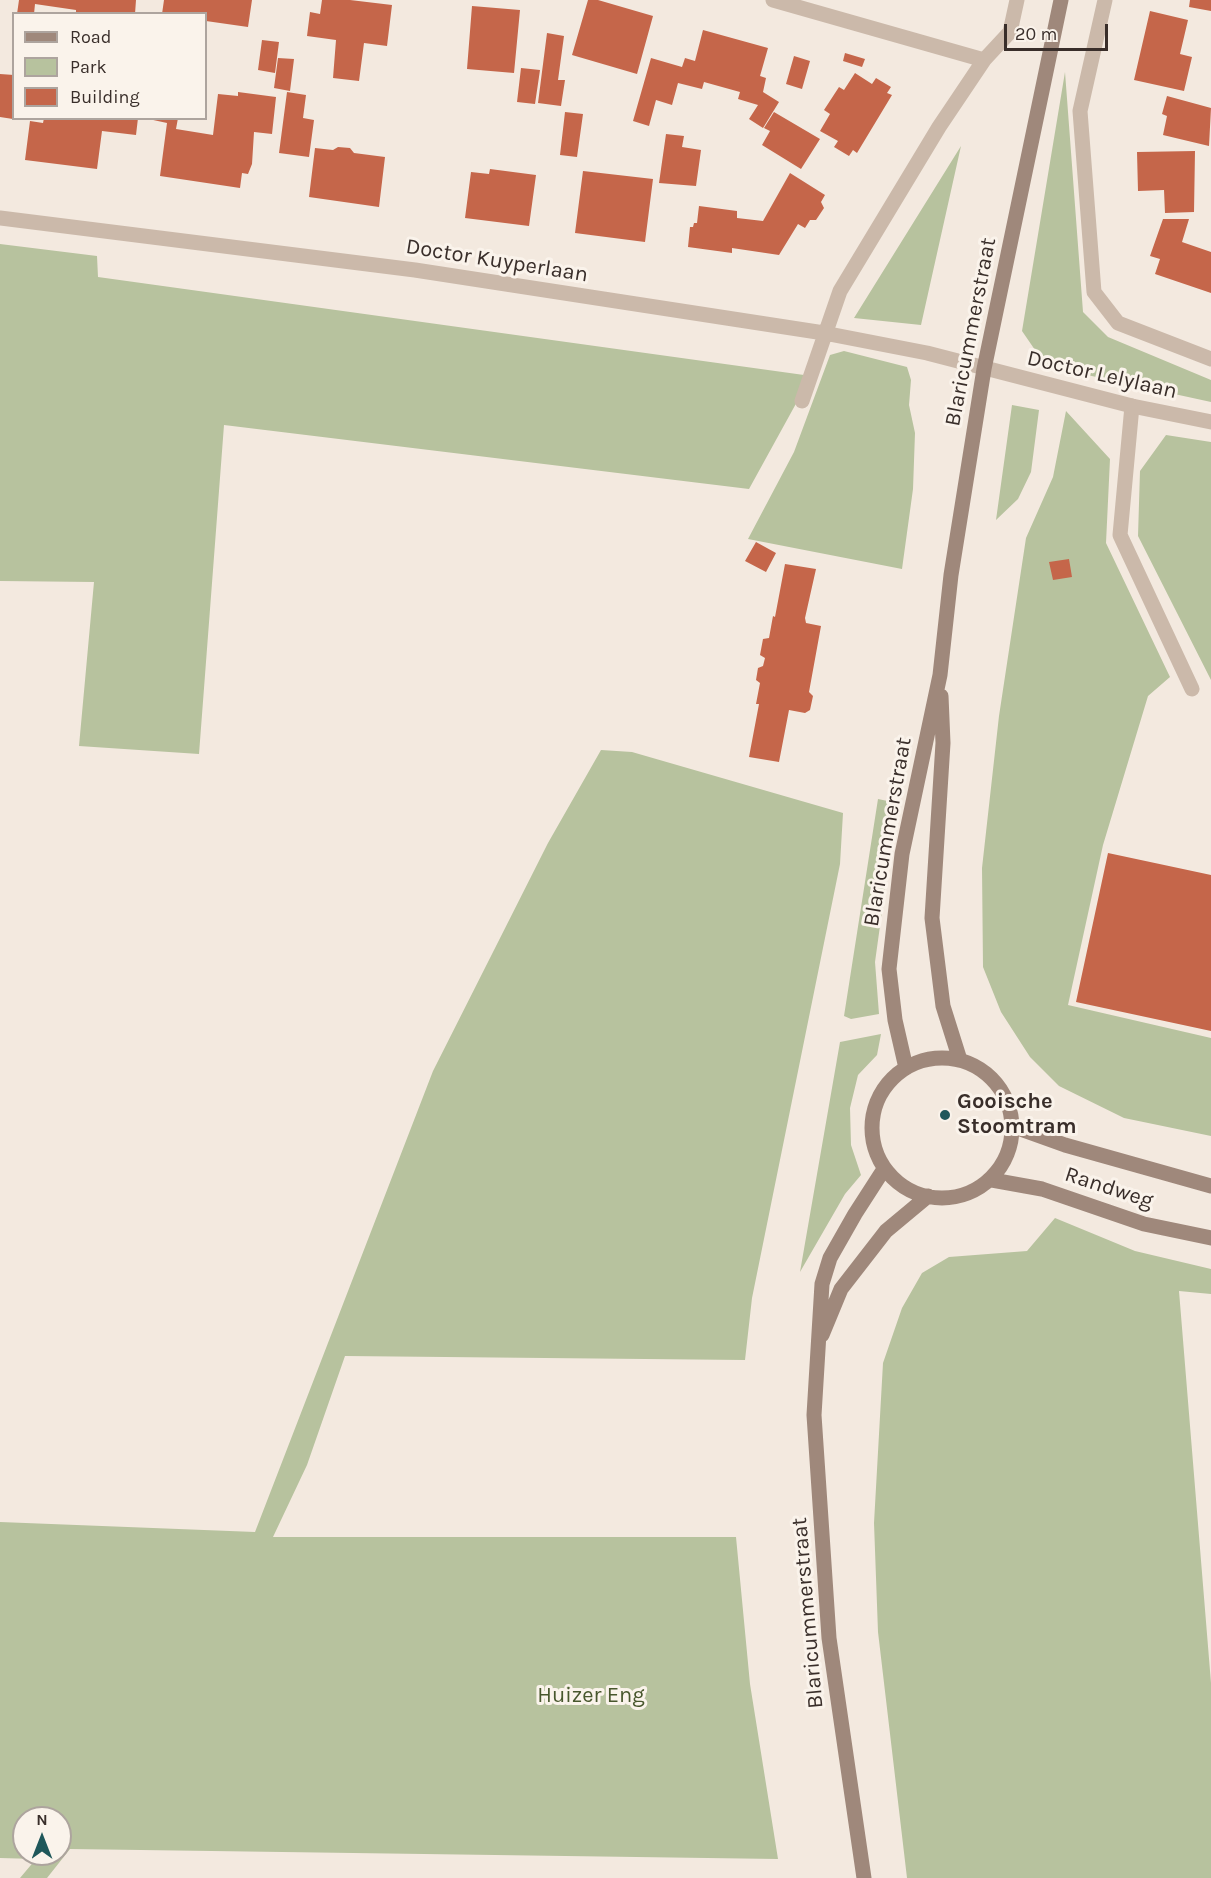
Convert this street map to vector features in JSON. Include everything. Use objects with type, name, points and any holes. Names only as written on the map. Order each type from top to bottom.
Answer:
[{"type":"main road","name":"Blaricummerstraat","points":[[906,1068],[895,1020],[889,969],[902,854],[940,675],[951,574],[984,369],[1061,0]]},
{"type":"main road","name":"Blaricummerstraat","points":[[940,675],[943,743],[932,918],[944,1006],[960,1060]]},
{"type":"main road","points":[[932,1058],[960,1060],[987,1074],[1005,1097],[1012,1126],[1009,1148],[992,1180],[968,1192],[951,1197],[928,1196],[903,1188],[884,1169],[876,1148],[872,1125],[877,1102],[889,1083],[906,1068],[932,1058]]},
{"type":"main road","name":"Randweg","points":[[1012,1126],[1065,1145],[1211,1186]]},
{"type":"main road","name":"Blaricummerstraat","points":[[864,1878],[829,1638],[814,1415],[822,1284],[830,1258],[884,1169]]},
{"type":"main road","name":"Randweg","points":[[992,1180],[1042,1189],[1143,1224],[1211,1238]]},
{"type":"main road","name":"Blaricummerstraat","points":[[819,1343],[842,1288],[886,1231],[928,1196]]},
{"type":"street","points":[[773,0],[984,60]]},
{"type":"street","points":[[802,401],[840,291],[939,127],[984,60],[1010,32],[1017,0]]},
{"type":"street","points":[[1105,0],[1080,111],[1095,292],[1118,323],[1211,359]]},
{"type":"street","name":"Doctor Kuyperlaan","points":[[0,218],[415,270],[824,333],[927,353],[984,369]]},
{"type":"street","name":"Doctor Lelylaan","points":[[984,369],[1132,406],[1211,422]]},
{"type":"street","points":[[1132,406],[1120,535],[1192,689]]},
{"type":"green space","points":[[1065,72],[1083,312],[1108,337],[1211,380],[1211,402],[1046,366],[1022,331]]},
{"type":"green space","points":[[961,146],[921,325],[854,318]]},
{"type":"green space","points":[[0,244],[97,256],[98,277],[804,375],[798,400],[749,489],[224,425],[199,754],[79,746],[94,582],[0,581]]},
{"type":"green space","points":[[844,351],[907,367],[911,380],[909,405],[915,433],[913,489],[902,569],[748,539],[794,452],[830,355]]},
{"type":"green space","points":[[1012,405],[1039,410],[1031,472],[1018,499],[996,520]]},
{"type":"green space","points":[[1066,411],[1110,459],[1106,543],[1170,677],[1148,696],[1103,845],[1068,1005],[1211,1038],[1211,1136],[1124,1118],[1059,1086],[1030,1057],[1001,1012],[983,967],[982,868],[999,716],[1026,538],[1053,477]]},
{"type":"green space","points":[[1166,435],[1211,442],[1211,680],[1138,536],[1140,471]]},
{"type":"green space","name":"Huizer Eng","points":[[601,750],[632,752],[843,813],[840,864],[752,1298],[745,1360],[345,1356],[307,1465],[273,1537],[736,1537],[750,1684],[778,1859],[72,1849],[72,1806],[12,1806],[12,1858],[0,1858],[0,1522],[255,1532],[433,1071],[548,843]]},
{"type":"green space","points":[[878,799],[897,803],[875,962],[879,1014],[851,1019],[844,1016]]},
{"type":"green space","points":[[881,1034],[877,1055],[858,1075],[850,1108],[851,1145],[861,1175],[845,1194],[800,1272],[840,1042]]},
{"type":"green space","points":[[1055,1218],[1135,1251],[1211,1269],[1211,1294],[1179,1291],[1211,1683],[1211,1878],[907,1878],[878,1632],[874,1523],[883,1363],[902,1308],[922,1273],[949,1257],[1027,1251]]},
{"type":"green space","points":[[30,1866],[57,1866],[47,1878],[20,1878]]},
{"type":"building","points":[[19,0],[136,0],[135,12],[76,12],[76,10],[35,4],[34,12],[17,12]]},
{"type":"building","points":[[164,0],[252,0],[248,27],[207,21],[207,12],[162,12]]},
{"type":"building","points":[[322,0],[350,0],[392,5],[387,46],[364,43],[359,81],[333,78],[336,40],[307,36],[310,12],[320,14]]},
{"type":"building","points":[[588,0],[598,0],[653,16],[637,74],[572,55]]},
{"type":"building","points":[[1190,0],[1211,0],[1211,11],[1189,7]]},
{"type":"building","points":[[472,6],[520,10],[514,73],[467,69]]},
{"type":"building","points":[[1150,11],[1188,20],[1180,54],[1192,57],[1184,91],[1134,80]]},
{"type":"building","points":[[703,30],[768,48],[760,76],[766,78],[763,92],[779,102],[763,128],[749,119],[758,105],[738,99],[740,92],[704,82],[702,89],[678,83],[672,105],[656,100],[649,126],[633,121],[651,58],[682,67],[685,58],[695,61]]},
{"type":"building","points":[[547,33],[564,36],[558,80],[565,80],[561,106],[538,103]]},
{"type":"building","points":[[262,40],[279,42],[275,73],[258,70]]},
{"type":"building","points":[[845,53],[865,59],[862,67],[843,61]]},
{"type":"building","points":[[794,56],[810,61],[802,89],[786,84]]},
{"type":"building","points":[[278,58],[294,59],[290,91],[274,88]]},
{"type":"building","points":[[521,68],[540,70],[535,104],[517,102]]},
{"type":"building","points":[[855,73],[872,84],[876,78],[891,87],[887,93],[892,95],[857,153],[853,150],[849,156],[834,147],[838,141],[820,131],[830,114],[824,110],[839,87],[844,90]]},
{"type":"building","points":[[0,74],[12,75],[12,119],[0,117]]},
{"type":"building","points":[[238,92],[276,97],[272,134],[254,132],[252,164],[248,174],[242,173],[240,188],[160,176],[167,123],[153,120],[178,120],[176,129],[213,135],[218,94],[238,96]]},
{"type":"building","points":[[287,92],[306,95],[303,118],[314,120],[309,157],[279,153]]},
{"type":"building","points":[[1167,96],[1211,108],[1209,146],[1163,135],[1167,116],[1162,114]]},
{"type":"building","points":[[565,112],[583,114],[577,157],[560,155]]},
{"type":"building","points":[[774,112],[820,139],[801,169],[762,145],[770,131],[764,128]]},
{"type":"building","points":[[44,120],[138,120],[136,135],[102,131],[97,169],[25,160],[30,121],[43,123]]},
{"type":"building","points":[[666,134],[684,136],[682,147],[701,150],[696,186],[659,183]]},
{"type":"building","points":[[338,147],[350,148],[354,153],[385,157],[379,207],[309,197],[315,148],[333,150]]},
{"type":"building","points":[[1195,151],[1194,212],[1165,213],[1164,190],[1138,191],[1137,152]]},
{"type":"building","points":[[490,169],[536,175],[529,226],[465,218],[471,172],[489,174]]},
{"type":"building","points":[[583,171],[653,179],[645,242],[575,233]]},
{"type":"building","points":[[790,173],[825,195],[821,202],[824,208],[816,220],[810,220],[805,228],[798,224],[779,255],[732,248],[732,253],[688,247],[690,227],[697,223],[699,206],[737,211],[737,218],[763,221]]},
{"type":"building","points":[[1163,219],[1189,219],[1182,242],[1211,252],[1211,293],[1155,274],[1160,259],[1150,256]]},
{"type":"building","points":[[756,542],[776,553],[766,572],[745,561]]},
{"type":"building","points":[[1069,559],[1072,577],[1053,580],[1049,562]]},
{"type":"building","points":[[785,564],[816,569],[805,618],[806,623],[821,626],[809,692],[813,696],[810,710],[805,713],[789,710],[779,762],[749,757],[759,704],[756,704],[760,683],[756,680],[758,668],[763,666],[765,658],[760,655],[763,639],[769,638],[773,616],[775,617]]},
{"type":"building","points":[[1108,853],[1211,875],[1211,1031],[1076,1002]]},
{"type":"place","name":"Gooische Stoomtram","points":[[945,1115]]}]
